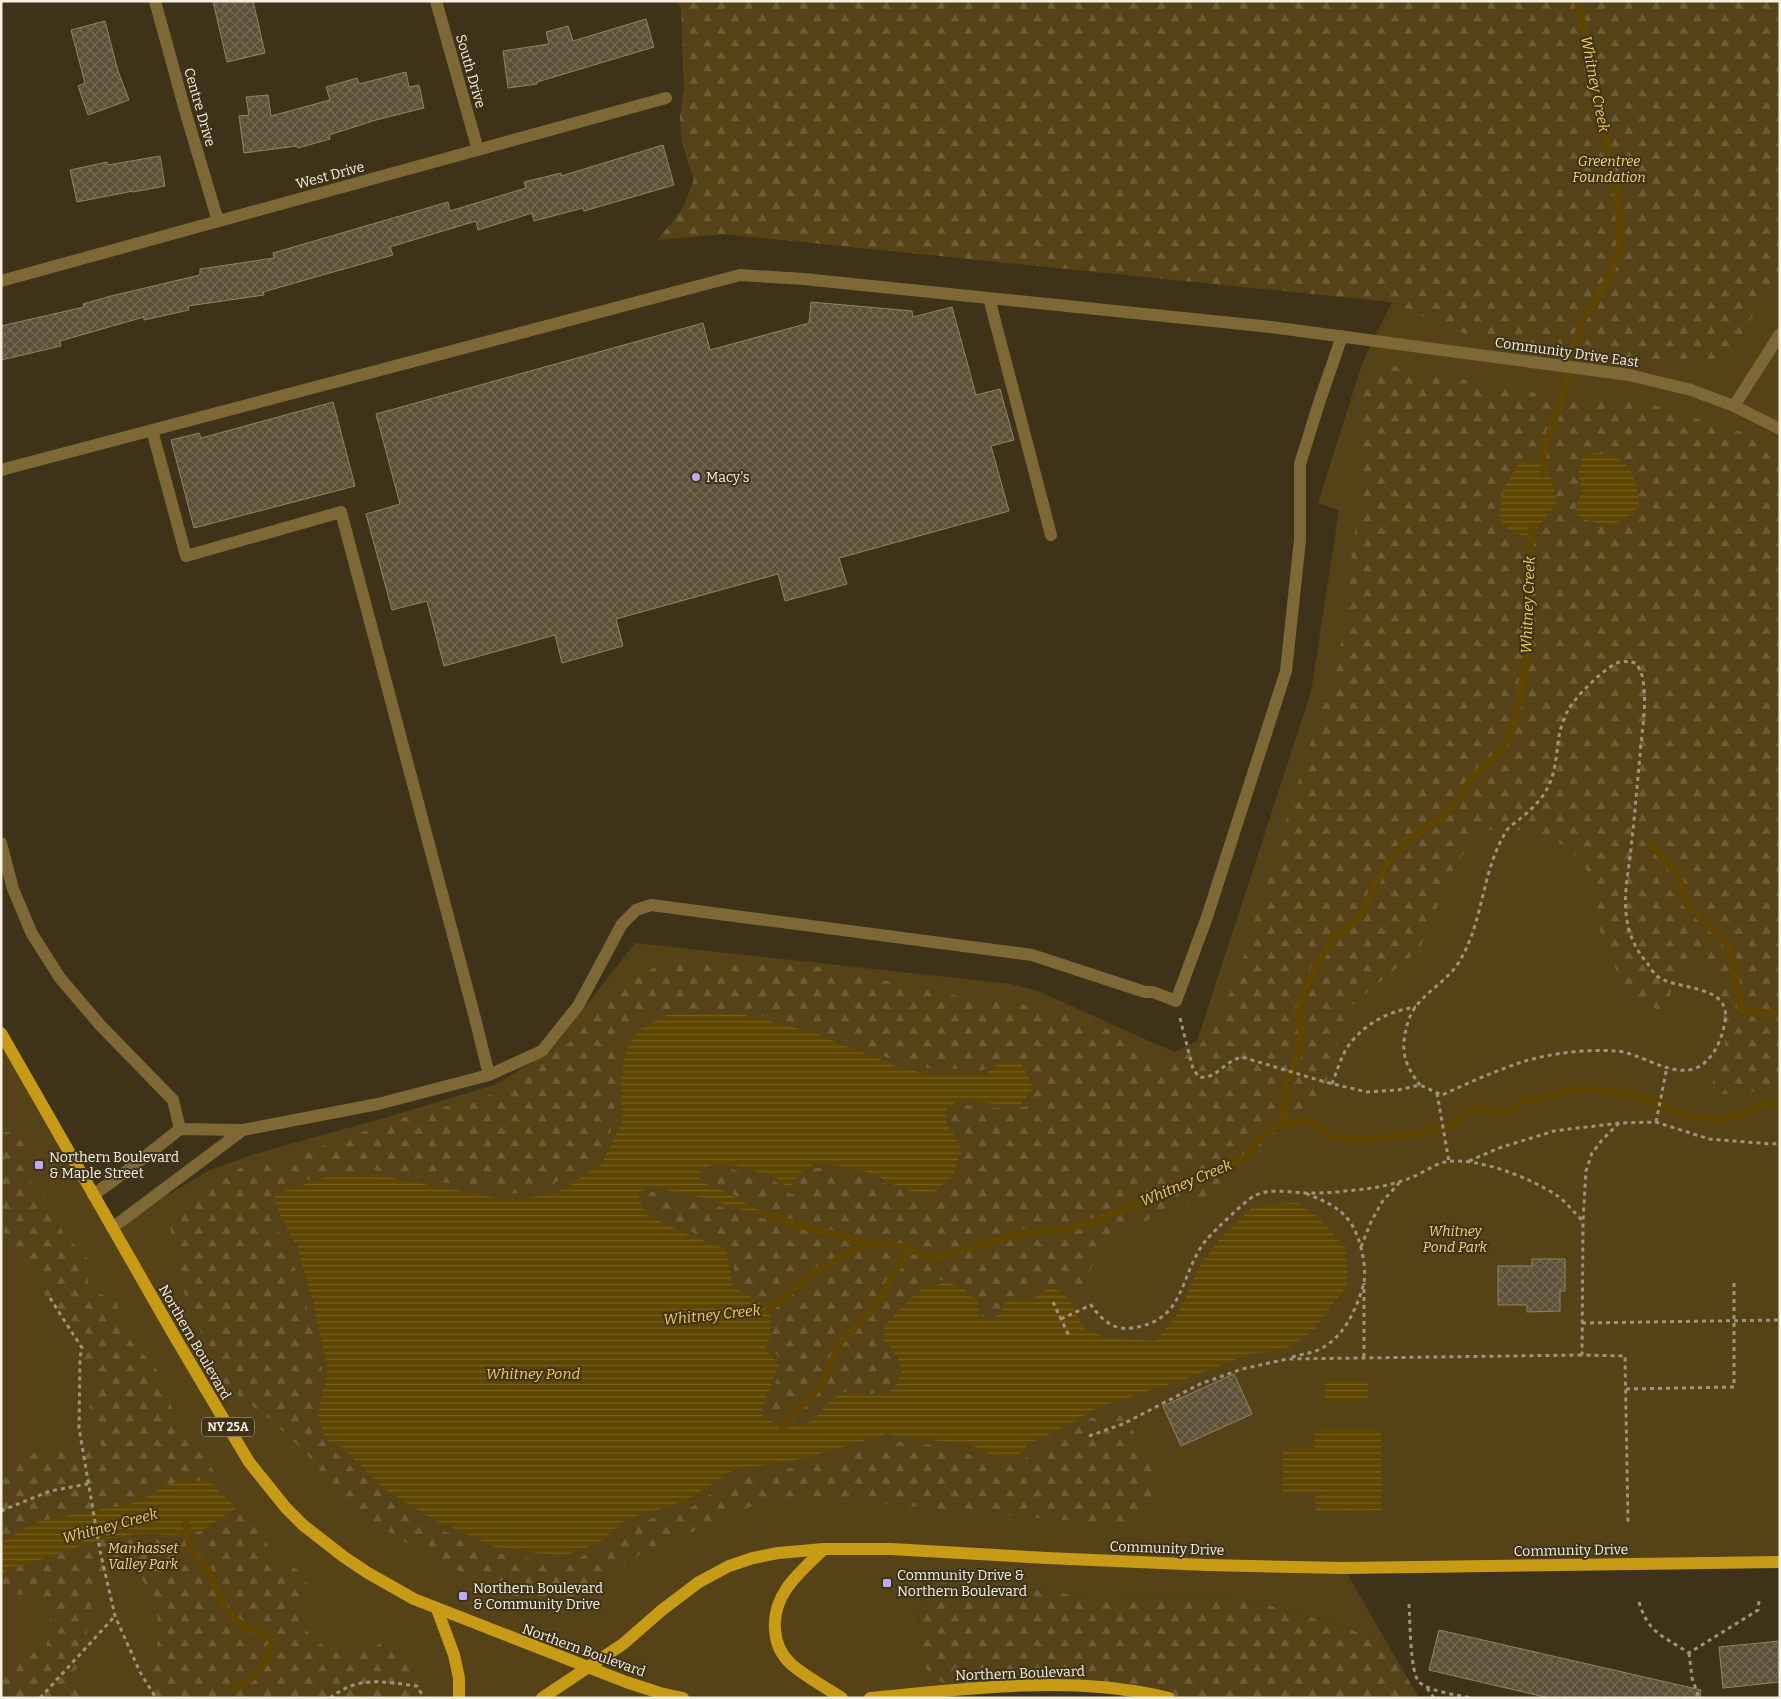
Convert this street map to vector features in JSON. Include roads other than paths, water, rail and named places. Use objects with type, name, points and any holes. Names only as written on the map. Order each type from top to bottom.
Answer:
[{"type":"main road","name":"Northern Boulevard","points":[[2,1036],[249,1462],[286,1508],[303,1525],[344,1557],[390,1586],[437,1610],[588,1668],[660,1693],[683,1698]]},
{"type":"main road","points":[[824,1549],[784,1590],[774,1614],[775,1638],[782,1652],[792,1664],[842,1698]]},
{"type":"main road","name":"Community Drive","points":[[542,1698],[623,1644],[662,1610],[699,1582],[729,1566],[753,1558],[778,1553],[824,1549],[891,1549],[1179,1564],[1344,1568],[1780,1562]]},
{"type":"main road","points":[[437,1610],[454,1656],[459,1678],[459,1698]]},
{"type":"main road","name":"Northern Boulevard","points":[[870,1698],[1011,1686],[1090,1685],[1143,1691],[1169,1698]]},
{"type":"street","name":"Centre Drive","points":[[155,1],[218,221]]},
{"type":"street","name":"South Drive","points":[[436,1],[478,150]]},
{"type":"street","name":"West Drive","points":[[1,281],[666,98]]},
{"type":"street","name":"Community Drive East","points":[[1,470],[740,275],[804,278],[1342,336],[1629,375],[1691,390],[1734,406],[1780,429]]},
{"type":"street","points":[[989,298],[1051,535]]},
{"type":"street","points":[[1734,406],[1780,334]]},
{"type":"street","points":[[93,1195],[180,1129],[243,1130],[378,1104],[489,1075],[542,1051],[578,1006],[622,924],[636,910],[651,905],[1032,956],[1176,1001],[1208,917],[1286,671],[1300,540],[1300,464],[1342,336]]},
{"type":"street","points":[[152,430],[186,556],[341,512],[489,1075]]},
{"type":"street","points":[[1,843],[14,889],[37,941],[60,978],[101,1026],[173,1100],[180,1129]]},
{"type":"street","points":[[112,1228],[243,1130]]},
{"type":"water","points":[[1598,453],[1615,457],[1630,468],[1638,493],[1639,506],[1631,514],[1611,527],[1580,518],[1576,506],[1582,490],[1578,474],[1583,455]]},
{"type":"water","points":[[1521,460],[1544,466],[1551,478],[1557,502],[1530,538],[1510,531],[1499,519],[1504,488]]},
{"type":"water","name":"Whitney Pond","points":[[736,1013],[809,1031],[901,1068],[932,1075],[984,1075],[1001,1062],[1022,1064],[1033,1088],[1022,1104],[994,1104],[960,1099],[945,1110],[947,1124],[962,1150],[952,1177],[929,1196],[902,1188],[870,1173],[837,1165],[813,1164],[798,1174],[790,1190],[776,1177],[735,1165],[712,1165],[699,1170],[701,1182],[725,1192],[763,1213],[762,1215],[704,1198],[647,1186],[638,1198],[648,1216],[686,1234],[726,1249],[733,1286],[769,1309],[771,1335],[765,1349],[779,1364],[760,1414],[781,1428],[808,1423],[833,1399],[843,1394],[878,1395],[892,1390],[898,1382],[902,1369],[895,1353],[884,1340],[885,1326],[901,1307],[921,1290],[947,1282],[964,1289],[978,1302],[979,1317],[987,1321],[1000,1314],[1006,1300],[1031,1299],[1052,1287],[1070,1299],[1082,1327],[1106,1338],[1155,1341],[1177,1315],[1199,1267],[1221,1238],[1255,1205],[1298,1203],[1317,1217],[1346,1248],[1347,1285],[1313,1331],[1284,1350],[1249,1354],[1185,1379],[1099,1407],[1030,1443],[1016,1457],[993,1455],[971,1445],[886,1434],[806,1458],[734,1470],[685,1501],[628,1519],[598,1543],[561,1556],[495,1547],[433,1519],[384,1489],[342,1447],[329,1442],[323,1431],[318,1414],[328,1369],[313,1302],[297,1246],[279,1214],[274,1195],[326,1177],[382,1176],[511,1201],[556,1193],[601,1165],[623,1120],[621,1081],[626,1051],[639,1029],[668,1015]]},
{"type":"water","points":[[1325,1380],[1368,1380],[1368,1401],[1325,1401]]},
{"type":"water","points":[[1314,1429],[1381,1429],[1382,1510],[1316,1511],[1315,1493],[1283,1493],[1283,1449],[1314,1448]]},
{"type":"water","points":[[186,1480],[208,1481],[237,1508],[201,1531],[171,1535],[140,1533],[89,1543],[1,1573],[1,1543],[36,1522],[134,1503],[170,1484]]},
{"type":"waterway","name":"Whitney Creek","points":[[1542,474],[1544,466],[1543,449],[1558,410],[1581,323],[1610,276],[1620,243],[1618,203],[1591,58],[1577,1]]},
{"type":"waterway","name":"Whitney Creek","points":[[1283,1123],[1286,1084],[1298,1055],[1301,1032],[1298,1014],[1314,969],[1333,939],[1360,917],[1381,873],[1404,842],[1444,817],[1475,774],[1501,751],[1515,722],[1529,645],[1527,583],[1532,529]]},
{"type":"waterway","points":[[1651,844],[1680,879],[1686,904],[1730,947],[1741,1009],[1753,1013],[1780,1012]]},
{"type":"waterway","name":"Whitney Creek","points":[[769,1309],[815,1272],[867,1243],[904,1247],[933,1258],[1026,1232],[1064,1230],[1097,1220],[1152,1199],[1187,1180],[1245,1158],[1260,1138],[1283,1123],[1306,1120],[1330,1136],[1349,1140],[1373,1140],[1383,1137],[1417,1134],[1452,1125],[1470,1108],[1500,1111],[1514,1109],[1523,1100],[1541,1098],[1577,1089],[1603,1090],[1643,1097],[1692,1117],[1722,1120],[1744,1114],[1759,1104],[1780,1104]]},
{"type":"waterway","points":[[763,1213],[788,1222],[867,1243]]},
{"type":"waterway","points":[[781,1428],[821,1385],[841,1341],[871,1312],[909,1249]]},
{"type":"waterway","points":[[186,1523],[190,1549],[206,1565],[226,1610],[245,1628],[262,1633],[272,1640],[267,1658],[260,1670],[250,1680],[235,1690]]},
{"type":"place","name":"Macy's","points":[[696,477]]},
{"type":"place","name":"Northern Boulevard & Maple Street","points":[[39,1165]]},
{"type":"place","name":"Community Drive & Northern Boulevard","points":[[887,1583]]},
{"type":"place","name":"Northern Boulevard & Community Drive","points":[[463,1596]]},
{"type":"park label","name":"Greentree Foundation","points":[[1609,170]]},
{"type":"park label","name":"Whitney Pond Park","points":[[1455,1240]]},
{"type":"park label","name":"Manhasset Valley Park","points":[[143,1556]]}]
